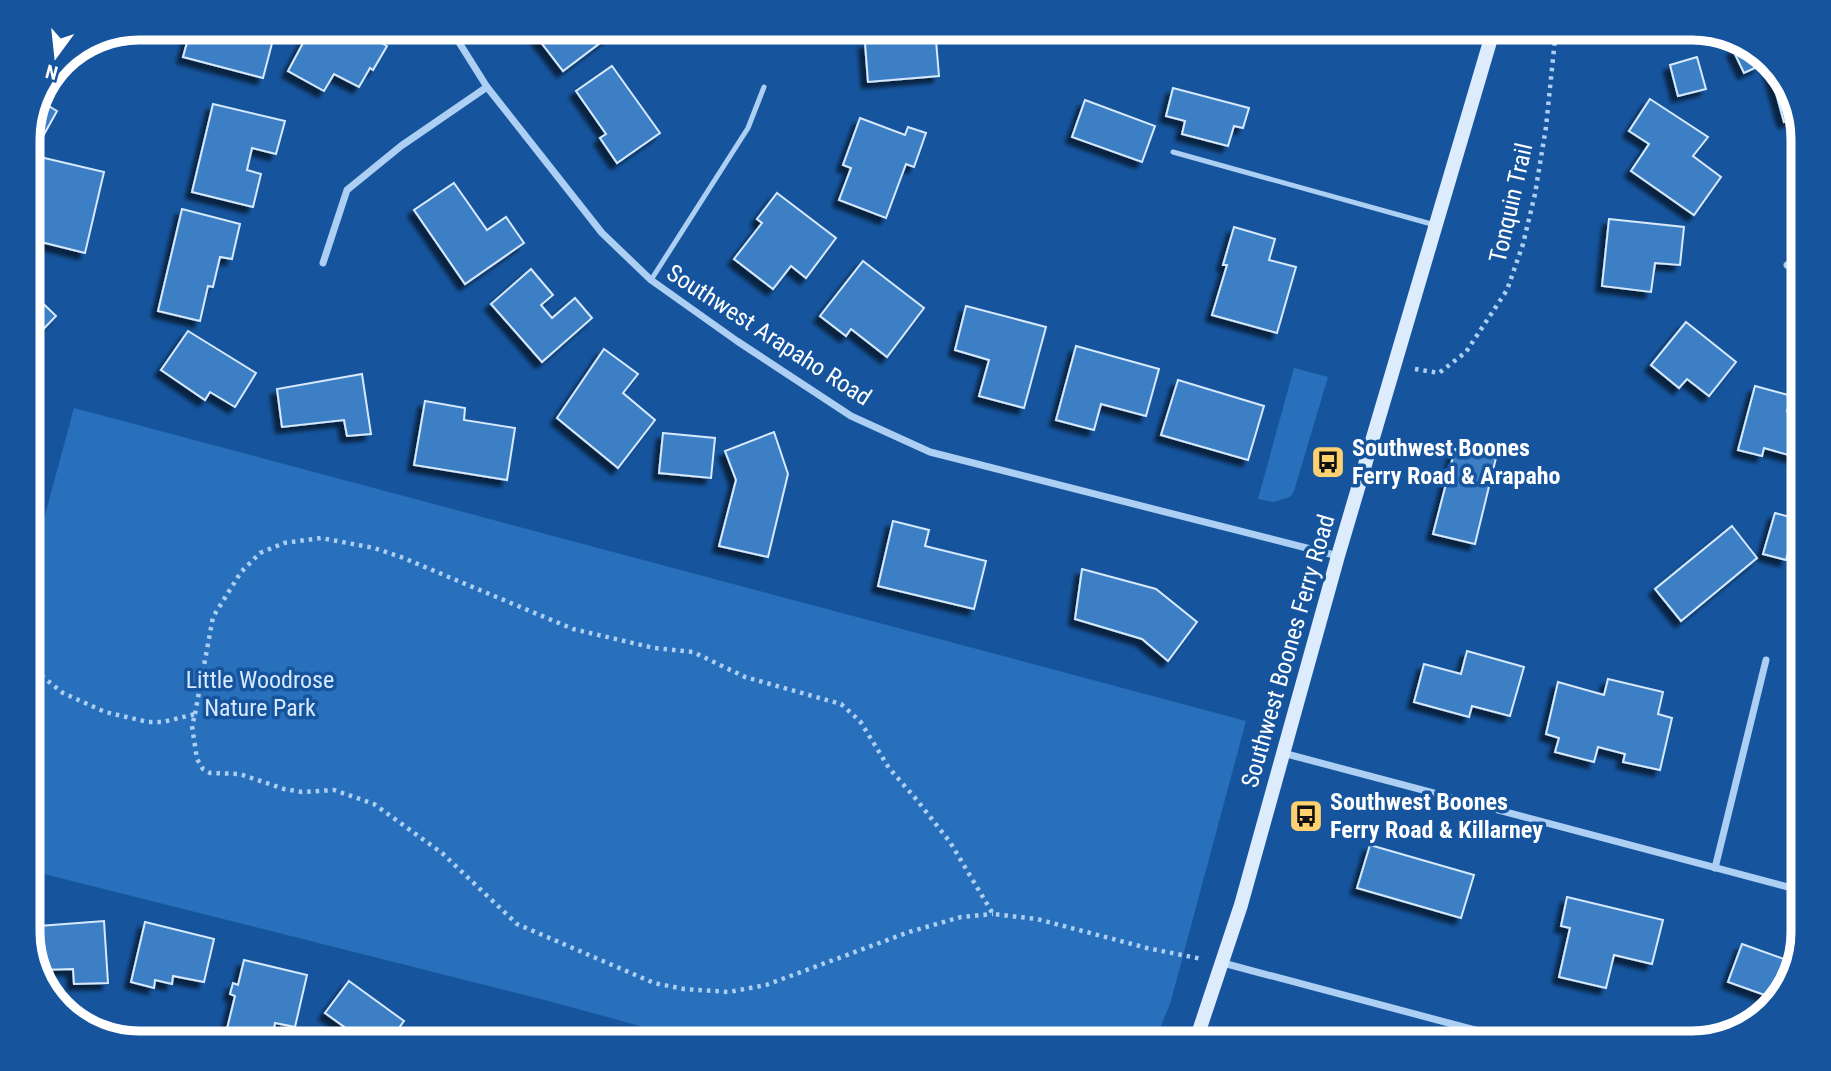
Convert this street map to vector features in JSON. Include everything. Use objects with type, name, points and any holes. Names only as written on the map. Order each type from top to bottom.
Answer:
[{"type":"main road","name":"Southwest Boones Ferry Road","points":[[1199,1031],[1241,905],[1338,556],[1490,40]]},
{"type":"street","name":"Southwest Arapaho Road","points":[[458,40],[487,87],[602,233],[651,280],[851,416],[930,452],[1338,556]]},
{"type":"street","points":[[323,263],[347,190],[401,146],[487,87]]},
{"type":"street","points":[[1787,265],[1791,263]]},
{"type":"street","points":[[1715,868],[1766,660]]},
{"type":"street","points":[[1283,753],[1791,888]]},
{"type":"street","points":[[1223,963],[1479,1031]]},
{"type":"lane","points":[[651,280],[748,128],[764,87]]},
{"type":"lane","points":[[1173,152],[1436,225]]},
{"type":"path","name":"Tonquin Trail","points":[[1438,373],[1465,352],[1507,290],[1535,194],[1546,127],[1555,40]]},
{"type":"path","points":[[993,914],[950,842],[889,768],[860,721],[841,704],[745,677],[693,652],[654,648],[573,629],[401,557],[374,548],[321,538],[284,543],[260,553],[242,572],[213,617],[192,726],[197,759],[203,769],[210,773],[240,774],[302,792],[334,790],[374,804],[442,853],[517,924],[653,983],[684,989],[729,992],[766,985],[909,932],[961,916],[993,914],[1037,919],[1147,948],[1223,963]]},
{"type":"path","points":[[40,675],[62,693],[105,712],[148,722],[163,722],[195,714]]},
{"type":"green space","points":[[1294,368],[1328,377],[1294,491],[1290,497],[1274,502],[1258,499]]},
{"type":"green space","name":"Little Woodrose Nature Park","points":[[74,408],[1246,721],[1170,1004],[1159,1031],[658,1031],[40,873],[40,534]]},
{"type":"building","points":[[188,40],[273,40],[263,78],[183,57]]},
{"type":"building","points":[[305,40],[376,40],[387,46],[359,87],[334,74],[324,91],[288,71]]},
{"type":"building","points":[[539,40],[604,40],[563,71]]},
{"type":"building","points":[[936,40],[939,76],[868,82],[865,43]]},
{"type":"building","points":[[1733,50],[1741,54],[1759,66],[1744,73]]},
{"type":"building","points":[[1697,57],[1706,89],[1678,96],[1670,65]]},
{"type":"building","points":[[612,66],[660,133],[617,163],[600,138],[606,134],[576,91]]},
{"type":"building","points":[[1774,85],[1789,120],[1784,122]]},
{"type":"building","points":[[1173,88],[1249,108],[1243,128],[1234,126],[1228,146],[1182,134],[1185,121],[1166,116]]},
{"type":"building","points":[[1650,99],[1708,137],[1693,156],[1721,177],[1694,215],[1631,171],[1649,144],[1629,131]]},
{"type":"building","points":[[1085,100],[1155,126],[1142,162],[1072,137]]},
{"type":"building","points":[[213,104],[285,121],[276,154],[252,148],[247,170],[261,174],[253,207],[192,192]]},
{"type":"building","points":[[47,105],[57,111],[40,142]]},
{"type":"building","points":[[860,118],[905,135],[908,127],[926,133],[914,167],[906,164],[886,218],[839,200],[851,168],[843,165]]},
{"type":"building","points":[[40,157],[104,172],[85,253],[41,242]]},
{"type":"building","points":[[454,183],[487,230],[506,217],[524,243],[465,284],[414,210]]},
{"type":"building","points":[[777,193],[836,238],[806,278],[791,266],[773,289],[734,259],[762,223],[757,219]]},
{"type":"building","points":[[182,209],[240,224],[232,259],[220,257],[213,287],[208,286],[200,321],[158,311]]},
{"type":"building","points":[[1609,219],[1684,227],[1680,265],[1655,263],[1651,292],[1602,286]]},
{"type":"building","points":[[1234,227],[1275,239],[1269,260],[1296,267],[1277,333],[1212,315],[1227,265],[1223,265]]},
{"type":"building","points":[[863,261],[924,308],[887,357],[851,329],[846,336],[820,316]]},
{"type":"building","points":[[531,269],[553,295],[541,305],[552,318],[575,298],[592,318],[542,362],[491,304]]},
{"type":"building","points":[[40,301],[56,316],[40,333]]},
{"type":"building","points":[[966,306],[1046,327],[1024,408],[979,396],[989,360],[955,350]]},
{"type":"building","points":[[1686,322],[1736,362],[1709,396],[1687,379],[1679,388],[1651,365]]},
{"type":"building","points":[[188,331],[256,373],[235,407],[210,392],[205,400],[161,370]]},
{"type":"building","points":[[1076,346],[1159,369],[1146,416],[1101,404],[1094,430],[1056,420]]},
{"type":"building","points":[[604,349],[638,374],[623,393],[655,420],[618,468],[557,418]]},
{"type":"building","points":[[362,374],[371,434],[347,436],[344,420],[282,427],[277,389]]},
{"type":"building","points":[[1178,380],[1264,406],[1248,460],[1161,435]]},
{"type":"building","points":[[1755,386],[1791,396],[1787,411],[1791,412],[1791,456],[1764,448],[1762,456],[1738,450]]},
{"type":"building","points":[[425,401],[465,408],[464,420],[515,428],[507,480],[414,465]]},
{"type":"building","points":[[774,432],[788,474],[768,557],[719,546],[736,480],[725,451]]},
{"type":"building","points":[[663,433],[715,438],[711,478],[659,473]]},
{"type":"building","points":[[1455,449],[1496,458],[1475,544],[1433,534]]},
{"type":"building","points":[[1775,513],[1791,517],[1791,541],[1786,560],[1763,554]]},
{"type":"building","points":[[893,521],[929,530],[925,546],[986,561],[974,609],[878,586]]},
{"type":"building","points":[[1732,526],[1757,558],[1681,621],[1655,589]]},
{"type":"building","points":[[1082,569],[1156,589],[1197,622],[1168,661],[1142,639],[1075,619]]},
{"type":"building","points":[[1467,651],[1524,667],[1510,716],[1472,706],[1469,717],[1414,702],[1424,664],[1461,674]]},
{"type":"building","points":[[1608,679],[1663,692],[1658,714],[1672,718],[1660,770],[1623,762],[1625,754],[1598,747],[1594,762],[1555,752],[1559,738],[1546,734],[1558,682],[1604,695]]},
{"type":"building","points":[[1370,845],[1474,875],[1461,918],[1357,888]]},
{"type":"building","points":[[1567,897],[1663,920],[1652,964],[1614,955],[1606,988],[1559,977],[1570,928],[1561,926]]},
{"type":"building","points":[[104,921],[108,983],[74,984],[73,969],[48,970],[42,951],[40,926]]},
{"type":"building","points":[[145,922],[214,939],[204,982],[173,976],[172,984],[155,980],[154,988],[131,982]]},
{"type":"building","points":[[1742,944],[1786,960],[1767,996],[1728,982]]},
{"type":"building","points":[[244,960],[307,975],[295,1027],[275,1023],[273,1031],[226,1031],[235,996],[230,994],[233,983],[238,985]]},
{"type":"building","points":[[349,981],[404,1021],[397,1031],[350,1031],[325,1013]]},
{"type":"place","name":"Southwest Boones Ferry Road & Arapaho","points":[[1328,462]]},
{"type":"place","name":"Southwest Boones Ferry Road & Killarney","points":[[1306,816]]}]
